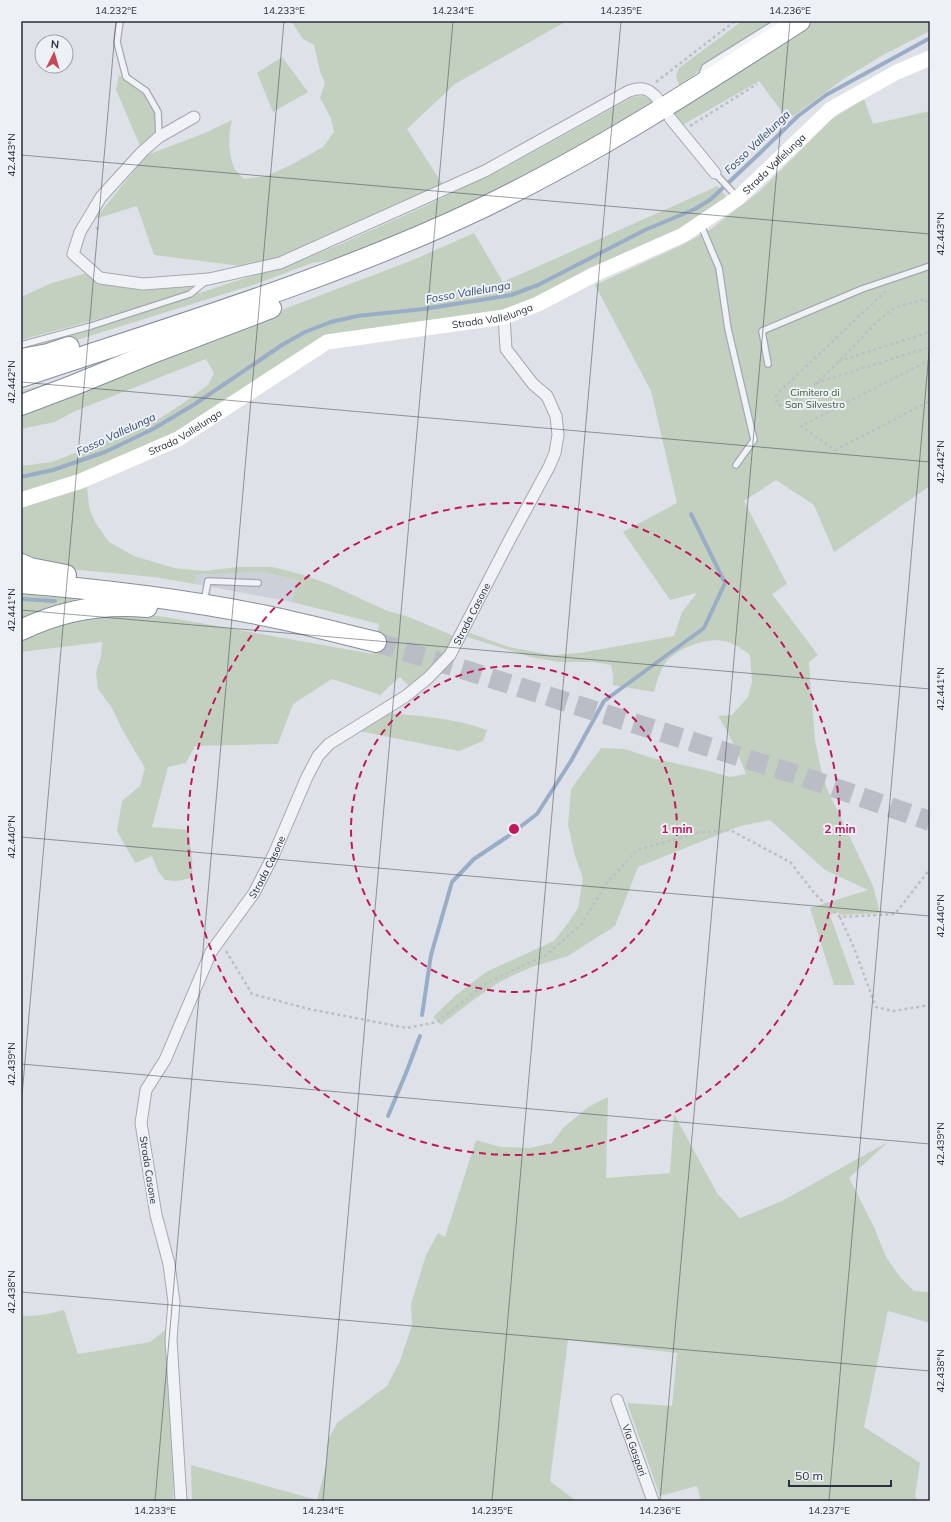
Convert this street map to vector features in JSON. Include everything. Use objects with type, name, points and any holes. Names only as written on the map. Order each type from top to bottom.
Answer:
[{"type":"highway","points":[[21,377],[240,305],[324,275],[408,241],[484,207],[550,173],[623,132],[696,88],[800,21]]},
{"type":"highway","points":[[21,405],[316,291],[324,275]]},
{"type":"highway","points":[[21,359],[48,354],[96,339],[115,346]]},
{"type":"highway","points":[[21,564],[30,568],[54,573],[117,581],[137,594]]},
{"type":"highway","points":[[21,583],[137,594],[195,603],[277,618],[376,642]]},
{"type":"highway","points":[[21,630],[50,617],[88,608],[122,606],[171,610],[195,603]]},
{"type":"street","name":"Strada Vallelunga","points":[[21,500],[81,481],[178,439],[327,342],[504,317],[538,304],[595,274],[683,234],[738,198],[831,109],[897,72],[930,58]]},
{"type":"street","points":[[194,118],[159,137],[142,152],[101,197],[80,232],[73,254],[100,278],[143,284],[209,279],[280,263],[485,171],[629,91],[641,88],[648,89],[657,98]]},
{"type":"street","points":[[670,118],[715,173]]},
{"type":"street","name":"Strada Casone","points":[[181,1501],[171,1339],[174,1302],[168,1264],[156,1215],[141,1124],[146,1090],[164,1060],[211,952],[254,893],[274,854],[307,777],[318,756],[329,744],[406,696],[428,678],[450,655],[556,453],[558,435],[556,416],[547,396],[533,384],[506,349],[504,317]]},
{"type":"street","name":"Via Gaspari","points":[[617,1400],[653,1501]]},
{"type":"lane","points":[[120,21],[116,42],[126,77],[146,90],[158,112],[159,137]]},
{"type":"lane","points":[[696,88],[705,67],[779,21]]},
{"type":"lane","points":[[715,173],[738,198]]},
{"type":"lane","points":[[700,223],[719,268],[728,330],[754,440],[736,465]]},
{"type":"lane","points":[[768,364],[762,331],[862,289],[930,266]]},
{"type":"lane","points":[[21,345],[91,326],[190,294],[209,279]]},
{"type":"lane","points":[[195,603],[208,581],[258,583]]},
{"type":"path","points":[[660,79],[735,21]]},
{"type":"path","points":[[681,131],[758,84]]},
{"type":"path","points":[[886,281],[889,288],[779,392],[776,396],[777,404],[783,406],[804,394],[816,384],[889,311],[925,299],[930,312]]},
{"type":"path","points":[[838,361],[930,332]]},
{"type":"path","points":[[816,384],[930,347]]},
{"type":"path","points":[[930,360],[801,426],[835,450],[930,402]]},
{"type":"path","points":[[220,941],[252,994],[309,1009],[407,1028],[437,1022],[488,982],[546,955],[581,925],[606,884],[637,850],[697,833],[730,830],[790,862],[816,895],[840,917],[854,948],[876,1006],[893,1010],[930,1005]]},
{"type":"path","points":[[840,917],[895,914],[930,869]]},
{"type":"shaded area","points":[[263,572],[297,580],[292,602],[195,584],[196,575]]},
{"type":"green space","points":[[291,21],[567,21],[455,84],[407,129],[443,185],[274,259],[240,266],[154,255],[137,206],[95,219],[147,155],[205,133],[232,120],[229,138],[231,155],[234,167],[244,179],[266,176],[291,165],[323,147],[334,132],[331,118],[320,98],[325,83],[320,71],[314,45],[303,39]]},
{"type":"green space","points":[[742,21],[775,21],[704,66],[693,76],[679,85],[676,76],[679,68]]},
{"type":"green space","points":[[815,21],[930,21],[930,31],[885,54],[845,78],[788,120],[759,81],[681,126],[670,113]]},
{"type":"green space","points":[[282,57],[308,92],[273,112],[257,73]]},
{"type":"green space","points":[[119,75],[149,99],[156,117],[156,136],[141,148],[116,90]]},
{"type":"green space","points":[[643,96],[655,102],[558,159],[473,203],[348,257],[312,263],[253,285],[45,350],[21,354],[21,348],[88,329],[236,281],[306,258],[341,244],[434,202],[510,165],[633,97]]},
{"type":"green space","name":"Cimitero di San Silvestro","points":[[864,99],[873,124],[930,111],[930,486],[834,552],[814,505],[776,480],[744,501],[787,584],[772,594],[818,655],[809,662],[815,740],[821,769],[827,789],[873,886],[880,913],[841,915],[837,912],[830,915],[855,985],[834,985],[810,908],[868,890],[825,870],[770,820],[740,826],[638,867],[615,926],[568,956],[532,967],[501,981],[441,1025],[433,1017],[456,995],[486,972],[554,941],[578,908],[583,878],[575,856],[568,825],[571,789],[601,748],[625,749],[652,758],[730,777],[746,774],[730,737],[718,716],[732,715],[748,697],[752,682],[750,655],[735,645],[717,640],[701,642],[678,652],[662,667],[654,692],[613,685],[611,665],[593,662],[558,662],[531,657],[467,637],[470,633],[509,647],[552,655],[580,653],[674,636],[682,612],[697,593],[670,600],[623,532],[677,503],[651,391],[595,285],[680,246],[711,229],[760,191],[832,119]]},
{"type":"green space","points":[[718,186],[728,199],[682,228],[507,312],[325,339],[186,429],[158,442],[21,497],[21,466],[52,462],[154,422],[208,385],[214,373],[206,359],[73,412],[55,422],[21,429],[21,391],[50,383],[55,396],[413,260],[474,233],[503,282]]},
{"type":"green space","points":[[87,273],[116,282],[197,281],[190,291],[106,317],[21,340],[21,297],[52,283]]},
{"type":"green space","points":[[87,485],[89,507],[95,522],[109,542],[134,556],[174,568],[204,571],[238,567],[273,567],[329,584],[385,610],[409,617],[456,637],[445,657],[411,688],[400,677],[380,695],[332,679],[293,704],[278,744],[195,746],[186,763],[168,767],[152,827],[189,830],[192,859],[191,878],[177,881],[165,880],[158,871],[152,856],[135,863],[117,831],[122,801],[140,786],[145,768],[123,731],[112,708],[98,689],[96,672],[101,656],[102,642],[21,652],[21,639],[66,620],[126,613],[159,616],[373,654],[379,624],[292,602],[297,580],[263,572],[196,575],[195,584],[154,577],[80,570],[42,564],[21,556],[21,508]]},
{"type":"green space","points":[[21,593],[73,597],[75,601],[21,622]]},
{"type":"green space","points":[[387,713],[450,720],[487,730],[483,741],[459,751],[359,731]]},
{"type":"green space","points":[[608,1097],[606,1178],[670,1173],[674,1114],[717,1193],[740,1218],[782,1201],[888,1142],[849,1178],[874,1227],[886,1257],[900,1277],[914,1291],[930,1292],[930,1323],[888,1311],[864,1427],[920,1463],[915,1496],[918,1501],[701,1501],[697,1486],[660,1496],[627,1403],[672,1406],[677,1353],[568,1340],[550,1481],[576,1501],[192,1501],[191,1465],[317,1500],[326,1466],[328,1440],[337,1423],[387,1386],[400,1361],[412,1325],[411,1304],[426,1255],[438,1233],[445,1237],[476,1140],[501,1147],[530,1148],[552,1143],[563,1128],[588,1107]]},
{"type":"green space","points":[[64,1310],[78,1354],[150,1342],[169,1327],[174,1480],[173,1501],[21,1501],[21,1315],[37,1316]]},
{"type":"waterway","name":"Fosso Vallelunga","points":[[21,477],[53,470],[105,452],[153,429],[195,404],[282,345],[305,332],[331,322],[357,316],[424,309],[511,295],[538,285],[645,230],[695,209],[710,200],[798,116],[826,95],[930,38]]},
{"type":"waterway","points":[[422,1015],[431,955],[452,882],[474,859],[507,837],[537,814],[571,761],[604,701],[704,628],[725,583],[691,514]]},
{"type":"waterway","points":[[21,599],[55,601]]},
{"type":"waterway","points":[[388,1116],[420,1036]]},
{"type":"tunnel","points":[[376,642],[795,774],[930,821]]}]
